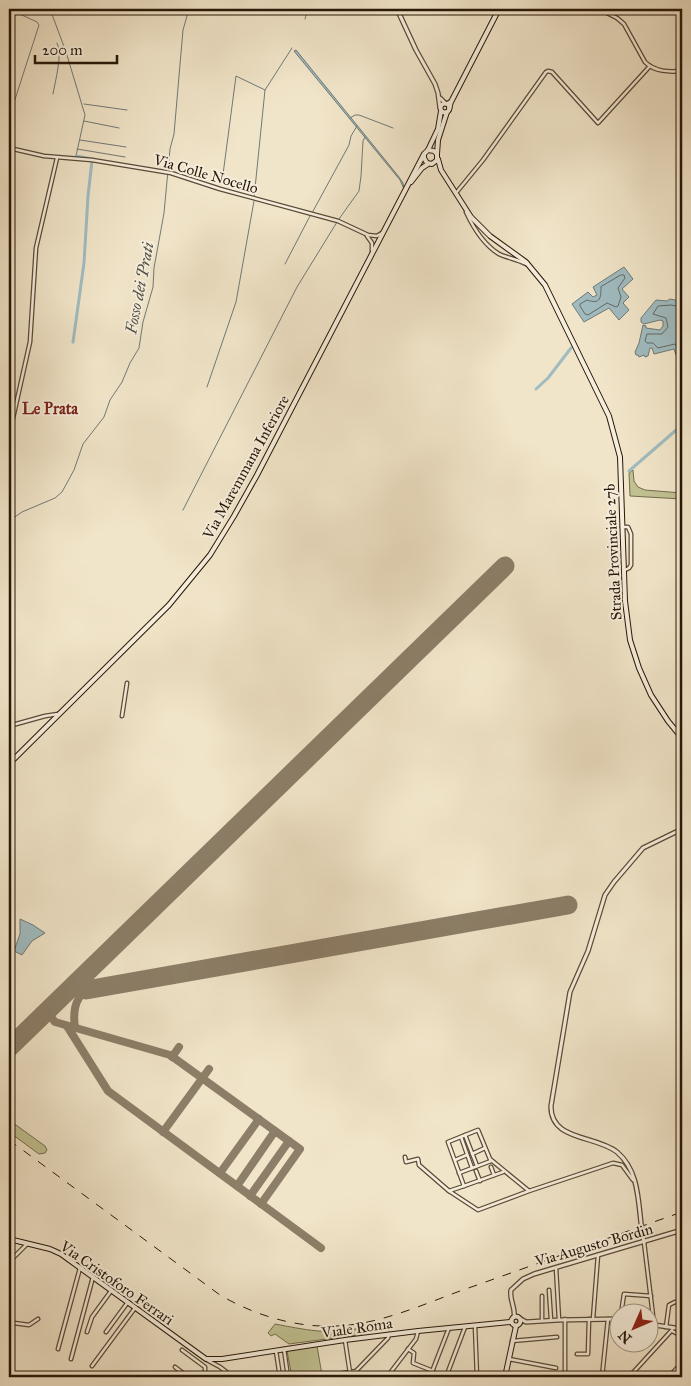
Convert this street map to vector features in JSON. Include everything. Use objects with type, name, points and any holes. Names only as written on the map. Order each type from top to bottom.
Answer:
[{"type":"main road","points":[[499,9],[451,102],[439,137],[438,156],[441,170],[465,209],[485,232],[531,267]]},
{"type":"main road","points":[[443,104],[446,104],[448,110],[443,113],[440,109],[443,104]]},
{"type":"main road","name":"Via Maremmana Inferiore","points":[[9,764],[170,605],[210,555],[257,474],[438,129],[440,109]]},
{"type":"main road","points":[[438,156],[434,150],[426,152],[424,160],[441,170]]},
{"type":"main road","points":[[431,164],[436,162],[438,156]]},
{"type":"main road","name":"Via Maremmana Inferiore","points":[[408,186],[422,168],[431,164]]},
{"type":"main road","name":"Strada Provinciale 27b","points":[[531,267],[550,293],[594,382],[614,431],[620,458],[624,570],[630,640],[639,668],[659,708],[682,738]]},
{"type":"main road","name":"Via Cristoforo Ferrari","points":[[9,1239],[56,1252],[206,1359]]},
{"type":"main road","points":[[505,1377],[516,1326],[520,1323],[517,1316],[511,1322],[516,1326]]},
{"type":"main road","name":"Viale Roma","points":[[206,1359],[220,1359],[389,1334],[511,1322]]},
{"type":"street","points":[[397,9],[441,99],[446,104],[451,102]]},
{"type":"street","points":[[599,9],[614,16],[622,23],[645,62],[650,66],[663,71],[682,71]]},
{"type":"street","points":[[455,194],[484,160],[546,72],[552,72],[598,123],[650,66]]},
{"type":"street","points":[[438,93],[440,109]]},
{"type":"street","name":"Via Colle Nocello","points":[[9,148],[57,157],[92,160],[171,173],[306,214],[335,220],[375,238],[378,242]]},
{"type":"street","points":[[9,436],[30,342],[35,256],[57,157]]},
{"type":"street","points":[[465,209],[471,222],[494,250],[531,267]]},
{"type":"street","points":[[372,253],[372,244],[368,236],[377,236],[383,232]]},
{"type":"street","points":[[502,255],[506,248]]},
{"type":"street","points":[[622,527],[628,527],[631,534],[631,565],[624,570]]},
{"type":"street","points":[[122,716],[127,683]]},
{"type":"street","points":[[9,726],[59,714]]},
{"type":"street","points":[[652,1304],[636,1183],[628,1164],[613,1149],[602,1143],[559,1128],[552,1118],[552,1104],[570,992],[588,951],[606,893],[645,846],[682,829]]},
{"type":"street","points":[[464,1186],[448,1142],[478,1130],[492,1161],[529,1190]]},
{"type":"street","points":[[463,1136],[477,1166]]},
{"type":"street","points":[[463,1136],[472,1168]]},
{"type":"street","points":[[472,1154],[485,1148]]},
{"type":"street","points":[[455,1160],[468,1155]]},
{"type":"street","points":[[404,1157],[406,1162],[418,1159],[419,1164],[449,1191],[478,1210],[529,1190],[606,1164],[615,1163],[624,1166],[636,1183]]},
{"type":"street","points":[[460,1173],[492,1161]]},
{"type":"street","points":[[491,1166],[494,1175]]},
{"type":"street","points":[[476,1172],[480,1181]]},
{"type":"street","points":[[449,1191],[504,1172]]},
{"type":"street","name":"Via Augusto Bordin","points":[[517,1316],[510,1294],[511,1289],[530,1276],[556,1266],[682,1230]]},
{"type":"street","points":[[9,1262],[28,1244]]},
{"type":"street","points":[[577,1354],[588,1354],[598,1254]]},
{"type":"street","points":[[556,1266],[558,1320]]},
{"type":"street","points":[[58,1348],[80,1268]]},
{"type":"street","points":[[71,1359],[93,1277]]},
{"type":"street","points":[[87,1332],[92,1317],[111,1290]]},
{"type":"street","points":[[549,1290],[551,1320]]},
{"type":"street","points":[[622,1304],[624,1294],[651,1296]]},
{"type":"street","points":[[542,1296],[542,1321]]},
{"type":"street","points":[[106,1332],[128,1302]]},
{"type":"street","points":[[629,1377],[669,1328],[669,1306],[676,1302],[682,1302]]},
{"type":"street","points":[[92,1366],[135,1308]]},
{"type":"street","points":[[517,1316],[525,1322],[608,1319],[602,1377]]},
{"type":"street","points":[[9,1318],[11,1321],[30,1325],[38,1319]]},
{"type":"street","points":[[565,1320],[565,1377]]},
{"type":"street","points":[[9,1328],[11,1321]]},
{"type":"street","points":[[658,1325],[682,1329]]},
{"type":"street","points":[[475,1326],[477,1377]]},
{"type":"street","points":[[446,1377],[465,1327]]},
{"type":"street","points":[[430,1377],[449,1328]]},
{"type":"street","points":[[669,1328],[682,1336]]},
{"type":"street","points":[[390,1373],[416,1339],[418,1331]]},
{"type":"street","points":[[319,1377],[339,1376],[363,1366],[388,1338],[389,1334]]},
{"type":"street","points":[[512,1341],[557,1337]]},
{"type":"street","points":[[345,1340],[350,1373]]},
{"type":"street","points":[[9,1348],[9,1355]]},
{"type":"street","points":[[284,1349],[288,1377]]},
{"type":"street","points":[[408,1349],[414,1353],[413,1363],[433,1371]]},
{"type":"street","points":[[182,1350],[205,1367],[200,1377]]},
{"type":"street","points":[[276,1350],[280,1377]]},
{"type":"street","points":[[206,1359],[232,1377]]},
{"type":"street","points":[[220,1359],[223,1369]]},
{"type":"street","points":[[509,1359],[556,1368]]},
{"type":"street","points":[[669,1377],[682,1363]]},
{"type":"street","points":[[175,1367],[188,1377]]},
{"type":"green space","points":[[633,470],[634,481],[638,487],[645,490],[682,493],[682,499],[630,496],[629,473]]},
{"type":"green space","points":[[9,1120],[45,1146],[47,1150],[45,1153],[39,1154],[9,1132]]},
{"type":"green space","points":[[275,1324],[328,1332],[359,1328],[365,1334],[289,1344],[275,1334],[271,1336],[268,1333]]},
{"type":"green space","points":[[317,1346],[322,1375],[292,1377],[287,1351]]},
{"type":"water","points":[[296,50],[399,177],[404,189],[400,180],[294,51]]},
{"type":"water","points":[[624,267],[633,279],[622,289],[629,297],[623,303],[629,310],[619,320],[609,308],[584,322],[572,304],[588,292],[593,297],[597,295],[593,287]]},
{"type":"water","points":[[670,299],[680,301],[682,304],[682,371],[678,368],[681,363],[674,349],[654,354],[652,348],[650,348],[648,356],[645,357],[644,355],[639,357],[635,352],[643,325],[646,328],[660,330],[663,326],[663,321],[644,324],[641,322],[641,318],[656,300],[667,301]]},
{"type":"water","points":[[20,919],[45,933],[32,941],[22,955],[14,951],[20,934]]},
{"type":"waterway","points":[[9,9],[37,22],[39,25],[9,118]]},
{"type":"waterway","points":[[50,9],[66,52],[85,115],[76,156]]},
{"type":"waterway","name":"Fosso dei Prati","points":[[9,521],[22,512],[55,498],[62,492],[74,470],[83,444],[104,417],[110,400],[122,382],[139,348],[143,322],[153,287],[154,268],[164,213],[170,149],[174,134],[183,30],[189,9]]},
{"type":"waterway","points":[[305,19],[308,9]]},
{"type":"waterway","points":[[53,94],[59,60],[57,43]]},
{"type":"waterway","points":[[254,198],[265,90],[292,48]]},
{"type":"waterway","points":[[222,182],[236,76],[265,90]]},
{"type":"waterway","points":[[84,104],[127,110]]},
{"type":"waterway","points":[[350,118],[359,115],[393,128]]},
{"type":"waterway","points":[[84,121],[119,128]]},
{"type":"waterway","points":[[312,213],[349,145],[351,136],[357,126]]},
{"type":"waterway","points":[[9,130],[13,144]]},
{"type":"waterway","points":[[339,219],[359,191],[363,141],[365,137]]},
{"type":"waterway","points":[[80,140],[126,147]]},
{"type":"waterway","points":[[77,149],[125,157]]},
{"type":"waterway","points":[[76,156],[92,159]]},
{"type":"waterway","points":[[73,342],[84,263],[92,161]]},
{"type":"waterway","points":[[207,387],[236,302],[254,201]]},
{"type":"waterway","points":[[285,264],[310,216]]},
{"type":"waterway","points":[[183,510],[297,287],[337,222]]},
{"type":"waterway","points":[[536,389],[548,378],[571,348]]},
{"type":"waterway","points":[[629,471],[682,425]]},
{"type":"taxiway","points":[[75,1028],[75,1007],[79,998],[86,990]]},
{"type":"taxiway","points":[[47,1012],[55,1022],[170,1055],[300,1149],[261,1204]]},
{"type":"taxiway","points":[[67,1026],[108,1091],[321,1248]]},
{"type":"taxiway","points":[[172,1057],[179,1047]]},
{"type":"taxiway","points":[[163,1132],[209,1069]]},
{"type":"taxiway","points":[[220,1173],[259,1119]]},
{"type":"taxiway","points":[[237,1186],[275,1131]]},
{"type":"taxiway","points":[[250,1196],[289,1141]]},
{"type":"runway","points":[[9,1048],[505,566]]},
{"type":"runway","points":[[86,990],[568,905]]},
{"type":"railway","points":[[9,1140],[220,1295],[261,1314],[306,1325],[352,1325],[383,1318],[682,1212]]},
{"type":"district","name":"Le Prata","points":[[50,408]]}]
